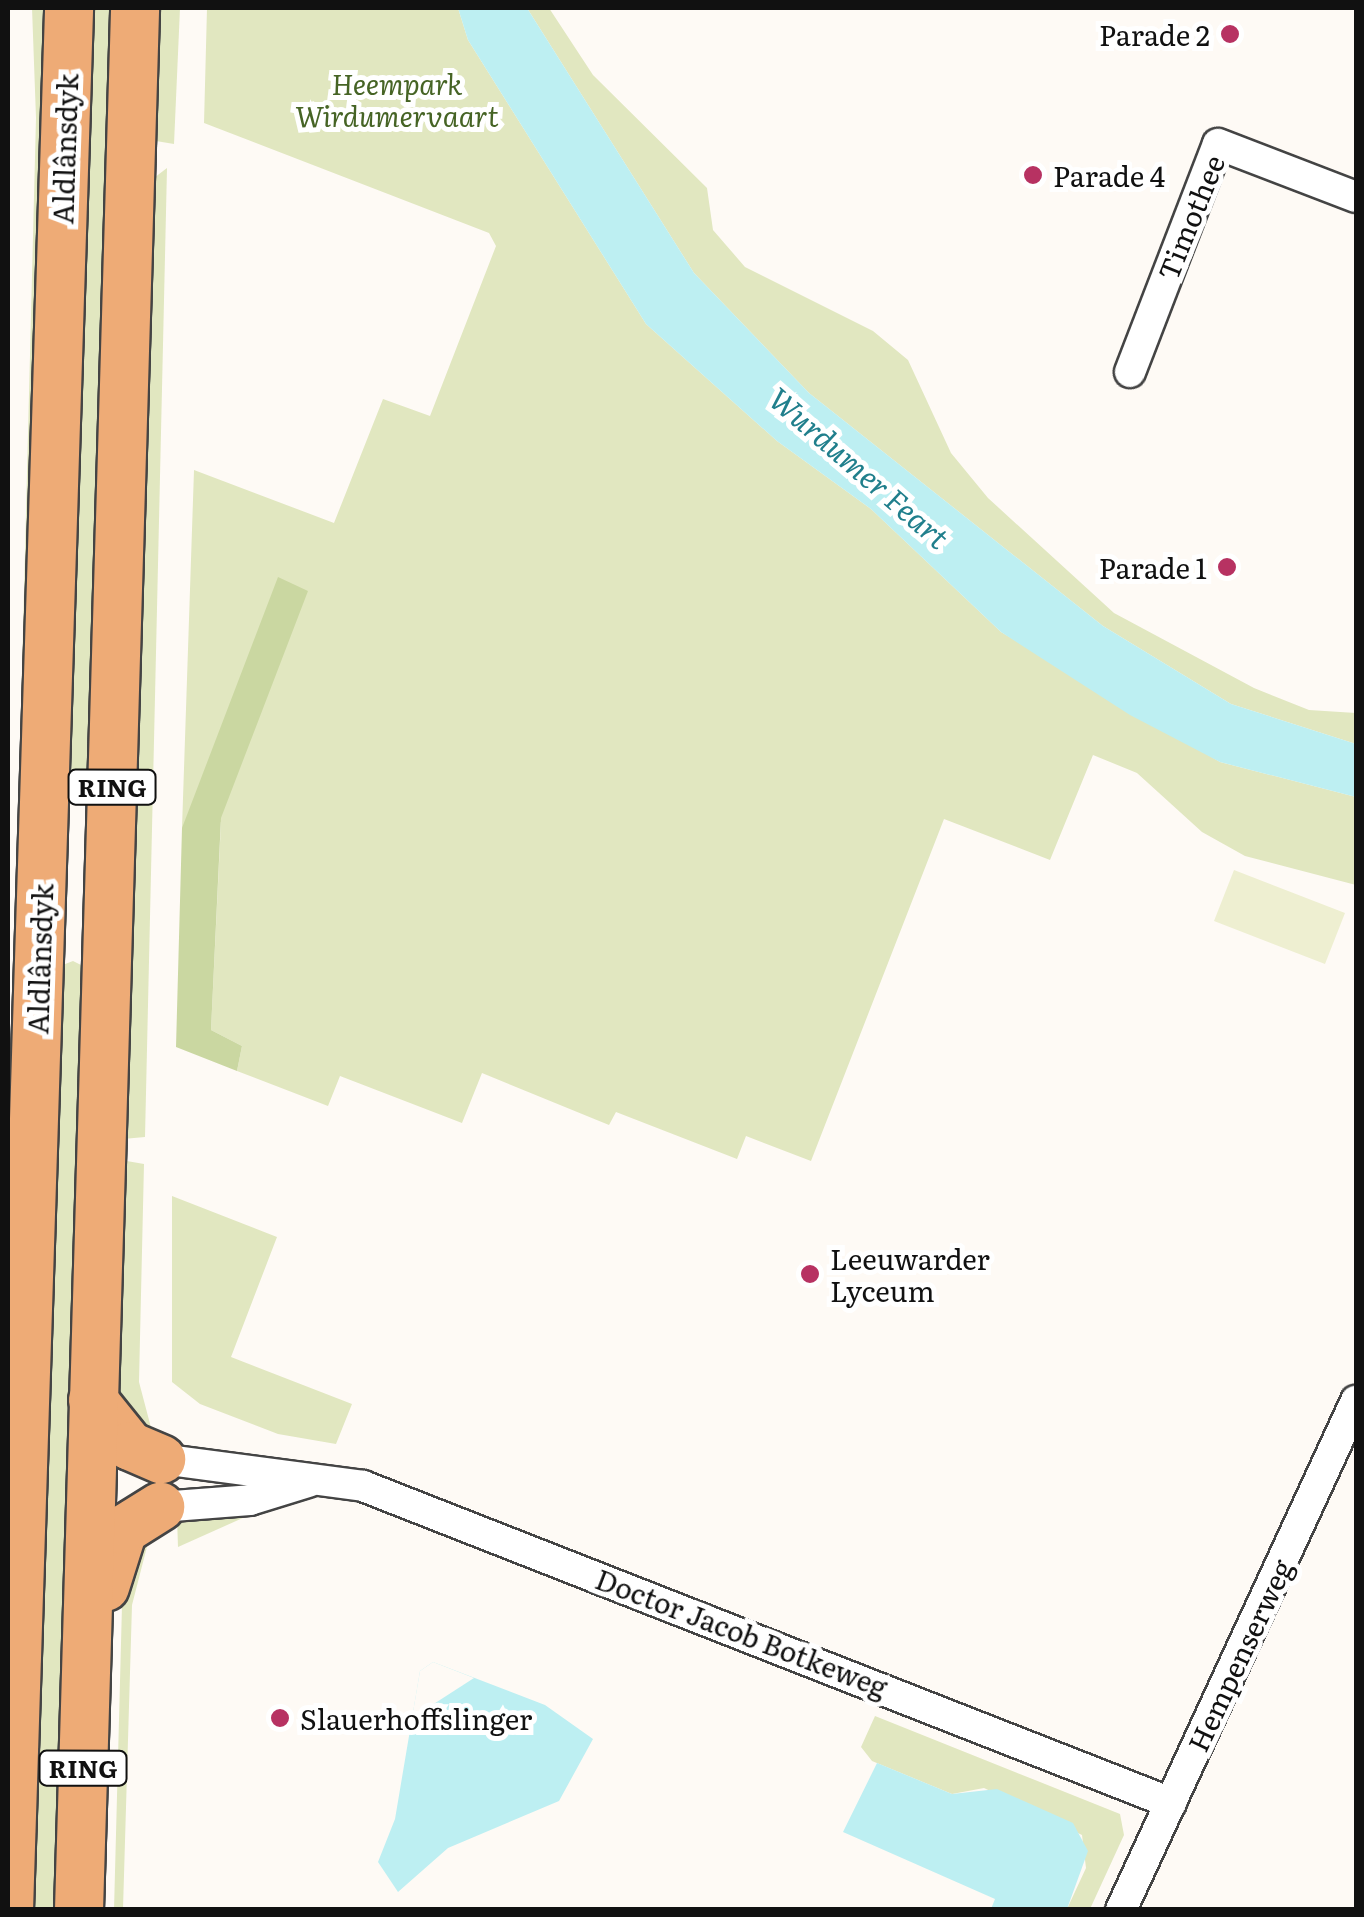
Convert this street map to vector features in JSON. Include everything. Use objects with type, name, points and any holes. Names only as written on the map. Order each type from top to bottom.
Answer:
[{"type":"main road","name":"Aldlânsdyk","points":[[8,1910],[17,1336],[68,8]]},
{"type":"main road","name":"RING","points":[[79,1910],[135,8]]},
{"type":"main road","points":[[93,1400],[130,1446],[162,1459]]},
{"type":"main road","points":[[88,1627],[124,1530],[160,1506]]},
{"type":"street","name":"Timothee","points":[[1130,372],[1218,144],[1356,197]]},
{"type":"street","name":"Hempenserweg","points":[[1120,1910],[1356,1401]]},
{"type":"street","name":"Doctor Jacob Botkeweg","points":[[162,1459],[246,1464],[308,1482],[362,1486],[1171,1802]]},
{"type":"street","name":"Doctor Jacob Botkeweg","points":[[160,1506],[250,1500],[308,1482]]},
{"type":"green space","points":[[32,8],[47,8],[8,1221],[36,118]]},
{"type":"green space","points":[[88,8],[116,8],[90,776],[79,781],[68,776]]},
{"type":"green space","points":[[155,8],[180,8],[174,144],[150,140]]},
{"type":"green space","name":"Heempark Wirdumervaart","points":[[207,8],[458,8],[468,40],[646,324],[777,441],[871,509],[1001,632],[1220,762],[1356,797],[1356,885],[1245,856],[1202,832],[1137,773],[1093,755],[1050,860],[944,819],[811,1161],[746,1136],[737,1159],[616,1112],[609,1125],[482,1073],[462,1123],[340,1076],[328,1106],[237,1071],[242,1046],[211,1030],[221,822],[182,828],[194,470],[334,523],[383,399],[430,416],[496,246],[489,233],[204,123]]},
{"type":"green space","points":[[527,8],[549,8],[593,75],[707,188],[713,230],[745,267],[873,331],[908,360],[951,453],[988,498],[1114,613],[1254,688],[1309,710],[1356,713],[1356,744],[1231,704],[1103,626],[809,393],[694,273]]},
{"type":"green space","points":[[167,168],[145,1137],[123,1139],[150,181]]},
{"type":"green space","points":[[278,577],[308,591],[221,818],[211,1030],[242,1046],[237,1071],[176,1047],[182,828]]},
{"type":"green space","points":[[1234,870],[1345,913],[1325,964],[1214,921]]},
{"type":"green space","points":[[73,961],[85,967],[61,1909],[27,1910],[60,966]]},
{"type":"green space","points":[[121,1160],[144,1164],[139,1382],[154,1439],[135,1430],[113,1383]]},
{"type":"green space","points":[[172,1196],[277,1237],[231,1357],[352,1404],[336,1444],[278,1434],[200,1404],[172,1382]]},
{"type":"green space","points":[[245,1513],[245,1517],[178,1547],[177,1517]]},
{"type":"green space","points":[[151,1531],[132,1605],[123,1909],[114,1910],[123,1567]]},
{"type":"green space","points":[[875,1716],[1120,1814],[1124,1835],[1090,1909],[1067,1909],[1086,1868],[1082,1835],[984,1788],[952,1794],[872,1761],[861,1747]]},
{"type":"water","name":"Wurdumer Feart","points":[[458,8],[527,8],[694,273],[809,393],[1103,626],[1231,704],[1356,744],[1356,797],[1220,762],[1130,715],[1001,632],[871,509],[777,441],[646,324],[468,40]]},
{"type":"water","points":[[433,1662],[545,1705],[593,1739],[559,1801],[448,1848],[398,1892],[378,1862],[395,1819],[420,1671]]},
{"type":"water","points":[[877,1763],[952,1794],[997,1789],[1073,1823],[1088,1851],[1067,1909],[991,1909],[995,1899],[843,1832]]},
{"type":"pier","points":[[433,1662],[474,1678],[412,1718],[420,1671]]},
{"type":"place","name":"Parade 2","points":[[1230,34]]},
{"type":"place","name":"Parade 4","points":[[1033,175]]},
{"type":"place","name":"Parade 1","points":[[1227,567]]},
{"type":"place","name":"Leeuwarder Lyceum","points":[[810,1274]]},
{"type":"place","name":"Slauerhoffslinger","points":[[280,1718]]}]
